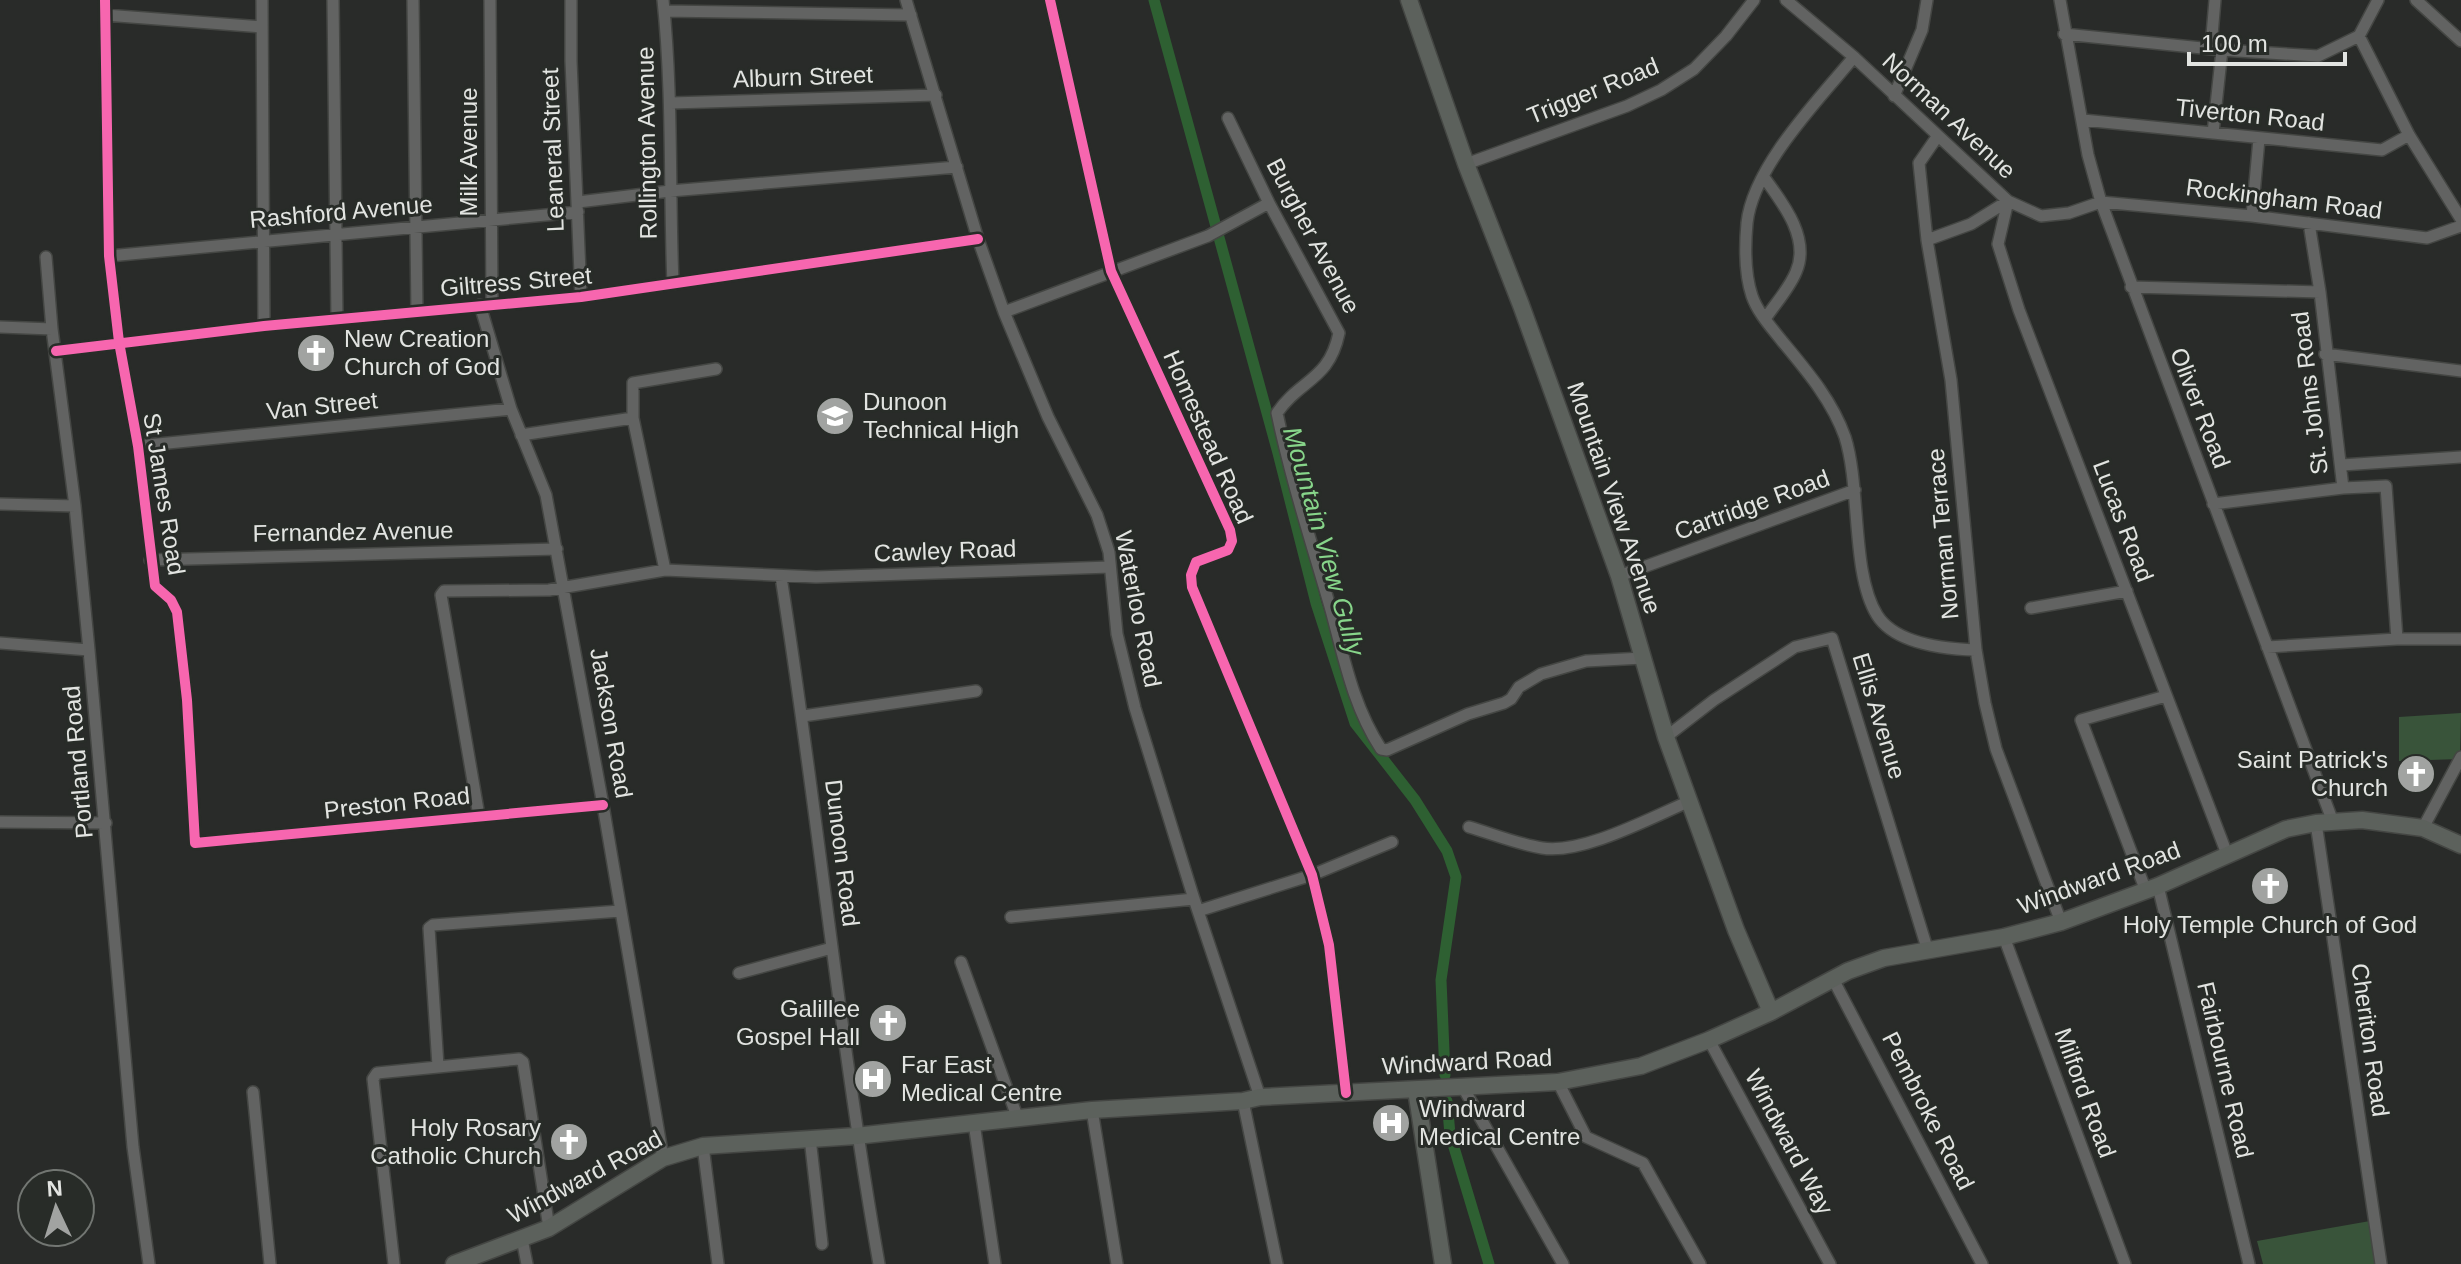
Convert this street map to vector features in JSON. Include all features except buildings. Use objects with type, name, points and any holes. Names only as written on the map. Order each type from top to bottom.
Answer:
[{"type":"main road","name":"Mountain View Avenue","points":[[1409,0],[1466,164],[1521,305],[1619,576],[1666,737],[1736,930],[1771,1012]]},
{"type":"main road","name":"Windward Road","points":[[454,1264],[549,1228],[663,1158],[703,1146],[856,1136],[1092,1110],[1243,1101],[1260,1097],[1558,1082],[1641,1066],[1709,1040],[1833,979],[1884,958],[1927,948],[2004,937],[2061,922],[2152,888],[2286,829],[2316,823],[2362,820],[2423,828],[2461,845]]},
{"type":"main road","points":[[1416,1090],[1443,1264]]},
{"type":"street","name":"St James Road","points":[[105,0],[109,256],[119,342],[138,446],[150,560],[155,586],[171,600],[177,612],[187,700],[195,843]]},
{"type":"street","points":[[262,0],[264,326]]},
{"type":"street","points":[[333,0],[337,319]]},
{"type":"street","points":[[413,0],[417,312]]},
{"type":"street","name":"Milk Avenue","points":[[486,304],[491,220],[490,0]]},
{"type":"street","name":"Leaneral Street","points":[[571,0],[581,297]]},
{"type":"street","name":"Waterloo Road","points":[[906,0],[978,239],[1004,312],[1048,417],[1097,515],[1109,552],[1117,634],[1135,708],[1260,1097]]},
{"type":"street","name":"Homestead Road","points":[[1050,0],[1111,271],[1230,530],[1232,541],[1228,550],[1196,562],[1191,575],[1192,587],[1312,875],[1329,945],[1346,1093]]},
{"type":"street","name":"Trigger Road","points":[[1466,164],[1627,106],[1661,90],[1694,69],[1726,36],[1754,0]]},
{"type":"street","name":"Norman Avenue","points":[[1786,0],[1854,57],[2008,201],[2041,216],[2069,213],[2101,202]]},
{"type":"street","points":[[1894,96],[1922,30],[1927,0]]},
{"type":"street","name":"Oliver Road","points":[[2060,0],[2088,155],[2101,202],[2333,822]]},
{"type":"street","points":[[2213,133],[2217,48],[2215,0]]},
{"type":"street","points":[[2064,34],[2318,56],[2359,36],[2378,0]]},
{"type":"street","points":[[2416,0],[2461,41]]},
{"type":"street","points":[[664,6],[911,15]]},
{"type":"street","name":"Rollington Avenue","points":[[664,6],[671,103],[673,284]]},
{"type":"street","points":[[105,15],[262,27]]},
{"type":"street","points":[[2359,36],[2409,135],[2461,219]]},
{"type":"street","points":[[1854,57],[1780,147],[1763,176],[1747,221],[1747,272],[1752,296],[1765,319],[1821,388],[1845,436],[1855,490],[1866,588],[1877,615],[1888,628],[1903,636],[1942,647],[1976,650]]},
{"type":"street","name":"Alburn Street","points":[[671,103],[936,95]]},
{"type":"street","name":"Burgher Avenue","points":[[1228,118],[1269,203],[1339,333],[1332,356],[1322,372],[1282,404],[1277,413],[1291,478],[1351,685],[1366,726],[1381,749],[1387,750],[1468,714],[1504,703],[1519,687],[1541,674],[1586,661],[1643,658]]},
{"type":"street","name":"Tiverton Road","points":[[2083,120],[2382,150],[2409,135]]},
{"type":"street","name":"Norman Terrace","points":[[1937,137],[1919,163],[1927,240],[1951,380],[1976,650],[1996,749],[2061,922]]},
{"type":"street","points":[[2252,216],[2259,139]]},
{"type":"street","name":"Rashford Avenue","points":[[109,256],[491,220],[670,191],[957,167]]},
{"type":"street","points":[[1763,176],[1789,213],[1800,248],[1795,275],[1765,319]]},
{"type":"street","points":[[1927,240],[1971,224],[2008,201]]},
{"type":"street","name":"Lucas Road","points":[[2008,201],[1998,244],[2019,310],[2227,854]]},
{"type":"street","name":"Rockingham Road","points":[[2101,202],[2252,216],[2427,238],[2461,226]]},
{"type":"street","points":[[1004,312],[1208,236],[1269,203]]},
{"type":"street","name":"St. Johns Road","points":[[2309,223],[2343,488]]},
{"type":"street","name":"Giltress Street","points":[[56,351],[264,326],[581,297],[978,239]]},
{"type":"street","name":"Portland Road","points":[[46,257],[75,506],[106,823],[133,1147],[149,1264]]},
{"type":"street","points":[[2131,287],[2320,292]]},
{"type":"street","name":"Jackson Road","points":[[486,304],[511,409],[546,495],[663,1158]]},
{"type":"street","points":[[0,327],[52,329]]},
{"type":"street","points":[[2325,354],[2461,371]]},
{"type":"street","points":[[665,570],[633,418],[633,383],[716,369]]},
{"type":"street","name":"Van Street","points":[[138,446],[511,409]]},
{"type":"street","points":[[521,435],[633,418]]},
{"type":"street","points":[[2342,465],[2461,457]]},
{"type":"street","points":[[2213,504],[2343,488],[2386,486],[2397,639]]},
{"type":"street","name":"Cartridge Road","points":[[1619,576],[1855,490]]},
{"type":"street","points":[[0,504],[75,506]]},
{"type":"street","name":"Fernandez Avenue","points":[[150,560],[557,549]]},
{"type":"street","name":"Cawley Road","points":[[479,816],[441,593],[564,588],[665,570],[781,577],[1110,567]]},
{"type":"street","name":"Dunoon Road","points":[[781,577],[803,716],[856,1136],[879,1264]]},
{"type":"street","points":[[2031,608],[2127,591]]},
{"type":"street","name":"Ellis Avenue","points":[[1666,737],[1778,657],[1810,642],[1832,638],[1927,948]]},
{"type":"street","points":[[2267,647],[2397,639],[2461,639]]},
{"type":"street","points":[[0,643],[89,650]]},
{"type":"street","points":[[803,716],[976,691]]},
{"type":"street","name":"Fairbourne Road","points":[[2166,696],[2081,720],[2152,888],[2249,1264]]},
{"type":"street","points":[[2423,828],[2461,757]]},
{"type":"street","points":[[1469,827],[1543,849],[1561,849],[1585,844],[1690,801]]},
{"type":"street","name":"Preston Road","points":[[195,843],[603,805]]},
{"type":"street","points":[[0,822],[106,823]]},
{"type":"street","name":"Cheriton Road","points":[[2316,823],[2381,1264]]},
{"type":"street","points":[[1011,917],[1196,905],[1312,875],[1392,842]]},
{"type":"street","points":[[438,1066],[429,928],[433,925],[620,911]]},
{"type":"street","name":"Milford Road","points":[[2004,937],[2125,1264]]},
{"type":"street","points":[[739,973],[832,948]]},
{"type":"street","points":[[961,962],[1018,1119]]},
{"type":"street","name":"Pembroke Road","points":[[1833,979],[1982,1264]]},
{"type":"street","name":"Windward Way","points":[[1709,1040],[1830,1264]]},
{"type":"street","points":[[394,1264],[373,1079],[377,1073],[519,1059],[523,1062],[549,1228]]},
{"type":"street","points":[[1558,1082],[1586,1137],[1643,1163],[1700,1264]]},
{"type":"street","points":[[1464,1089],[1563,1264]]},
{"type":"street","points":[[253,1092],[270,1264]]},
{"type":"street","points":[[1243,1101],[1277,1264]]},
{"type":"street","points":[[1092,1110],[1117,1264]]},
{"type":"street","points":[[974,1123],[995,1264]]},
{"type":"street","points":[[810,1138],[822,1244]]},
{"type":"street","points":[[703,1146],[718,1264]]},
{"type":"street","points":[[522,1239],[527,1264]]},
{"type":"green space","points":[[2461,713],[2460,759],[2399,761],[2399,717]]},
{"type":"green space","points":[[2370,1221],[2376,1264],[2263,1264],[2257,1241]]},
{"type":"waterway","name":"Mountain View Gully","points":[[1154,0],[1316,603],[1355,723],[1415,800],[1447,851],[1456,877],[1441,980],[1445,1075]]},
{"type":"waterway","name":"Mountain View Gully","points":[[1447,1101],[1450,1134],[1489,1264]]},
{"type":"cycle path","points":[[105,0],[109,256],[119,342],[138,446],[155,586],[171,600],[177,612],[187,700],[195,843],[603,805]]},
{"type":"cycle path","points":[[1050,0],[1111,271],[1230,530],[1232,541],[1228,550],[1196,562],[1191,575],[1192,587],[1312,875],[1329,945],[1346,1093]]},
{"type":"cycle path","points":[[56,351],[264,326],[581,297],[978,239]]},
{"type":"place","name":"New Creation Church of God","points":[[316,353]]},
{"type":"place","name":"Dunoon Technical High","points":[[835,416]]},
{"type":"place","name":"Saint Patrick's Church","points":[[2416,774]]},
{"type":"place","name":"Holy Temple Church of God","points":[[2270,886]]},
{"type":"place","name":"Galillee Gospel Hall","points":[[888,1023]]},
{"type":"place","name":"Far East Medical Centre","points":[[873,1079]]},
{"type":"place","name":"Windward Medical Centre","points":[[1391,1123]]},
{"type":"place","name":"Holy Rosary Catholic Church","points":[[569,1142]]}]
